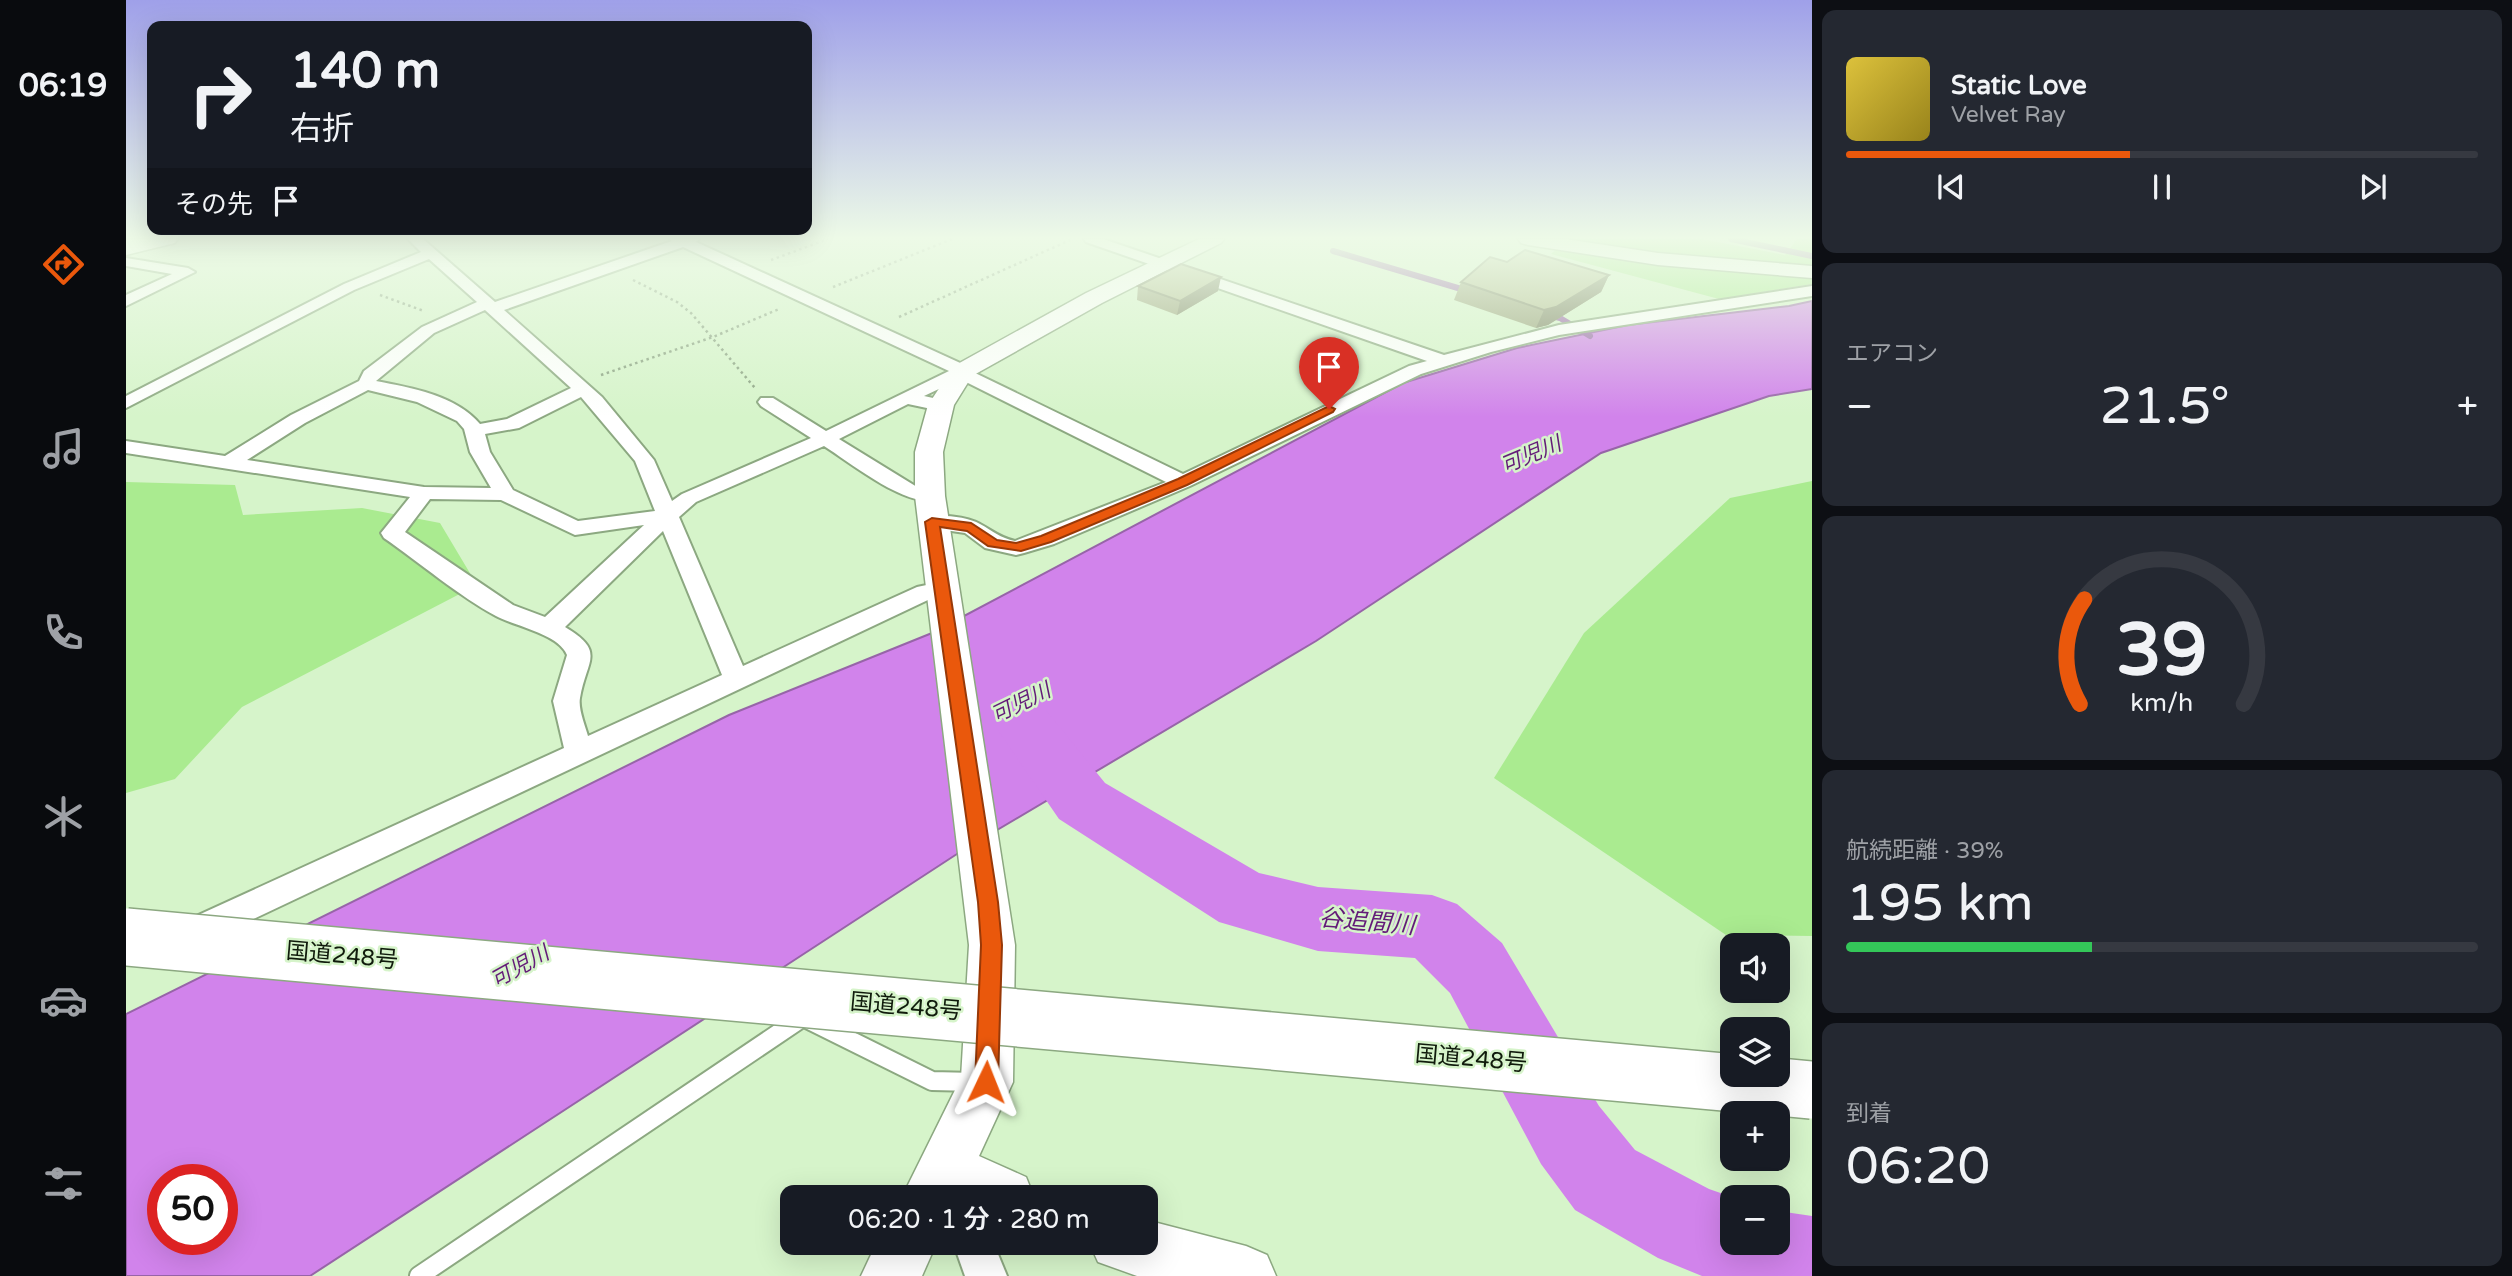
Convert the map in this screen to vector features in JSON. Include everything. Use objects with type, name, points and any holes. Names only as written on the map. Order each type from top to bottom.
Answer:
[{"type":"main road","points":[[944,1185],[986,1082],[992,945],[988,902],[941,590],[931,509],[929,452],[941,405],[962,372],[1093,299]]},
{"type":"main road","name":"国道248号","points":[[126,937],[1812,1090]]},
{"type":"main road","points":[[1158,1253],[1246,1276]]},
{"type":"main road","points":[[891,1276],[902,1255]]},
{"type":"street","points":[[126,403],[326,299]]},
{"type":"street","points":[[482,299],[596,401],[644,460],[737,681]]},
{"type":"street","points":[[366,384],[370,375],[417,337],[450,321],[514,299]]},
{"type":"street","points":[[807,299],[1183,482]]},
{"type":"street","points":[[1264,299],[1444,361]]},
{"type":"street","points":[[767,402],[911,491],[931,509],[971,527],[993,543],[1016,548],[1046,539],[1183,482],[1351,398],[1415,370],[1485,348],[1575,327],[1762,299]]},
{"type":"street","points":[[550,628],[689,498],[824,439],[962,372]]},
{"type":"street","points":[[226,464],[298,419],[366,384],[390,388],[451,410],[470,423],[475,430],[479,450],[505,494]]},
{"type":"street","points":[[475,430],[512,424],[580,386]]},
{"type":"street","points":[[906,398],[941,405]]},
{"type":"street","points":[[126,447],[424,494],[505,494],[575,528],[667,516]]},
{"type":"street","points":[[424,494],[392,533],[505,611],[550,628],[575,644],[579,655],[566,701],[579,754]]},
{"type":"street","points":[[126,963],[925,592],[941,590]]},
{"type":"street","points":[[978,1255],[986,1276]]},
{"type":"lane","points":[[419,1276],[803,1017],[932,1081],[986,1082]]},
{"type":"path","points":[[392,299],[450,321]]},
{"type":"path","points":[[670,299],[713,337],[767,402]]},
{"type":"path","points":[[580,386],[713,337],[805,299]]},
{"type":"path","points":[[873,329],[941,299]]},
{"type":"green space","points":[[1812,481],[1812,936],[1790,936],[1790,933],[1723,933],[1494,778],[1584,633],[1730,498]]},
{"type":"green space","points":[[126,482],[235,485],[243,515],[362,508],[440,523],[477,585],[242,707],[175,779],[126,793]]},
{"type":"water","name":"可児川","points":[[1812,301],[1812,389],[1769,396],[1601,453],[1316,641],[960,852],[310,1276],[126,1276],[126,1014],[729,715],[932,633],[1403,383],[1517,348],[1628,325]]},
{"type":"building","points":[[1510,299],[1570,299],[1544,310]]},
{"type":"waterway","points":[[1548,315],[1560,318],[1590,336]]},
{"type":"waterway","name":"谷追間川","points":[[1025,726],[1082,801],[1244,900],[1318,919],[1432,927],[1476,968],[1570,1135],[1605,1180],[1689,1227],[1720,1238]]},
{"type":"waterway","name":"谷追間川","points":[[1773,1255],[1812,1261]]},
{"type":"route","points":[[986,1082],[992,945],[988,902],[932,522],[971,527],[993,543],[1016,548],[1046,539],[1183,482],[1329,409]]}]
